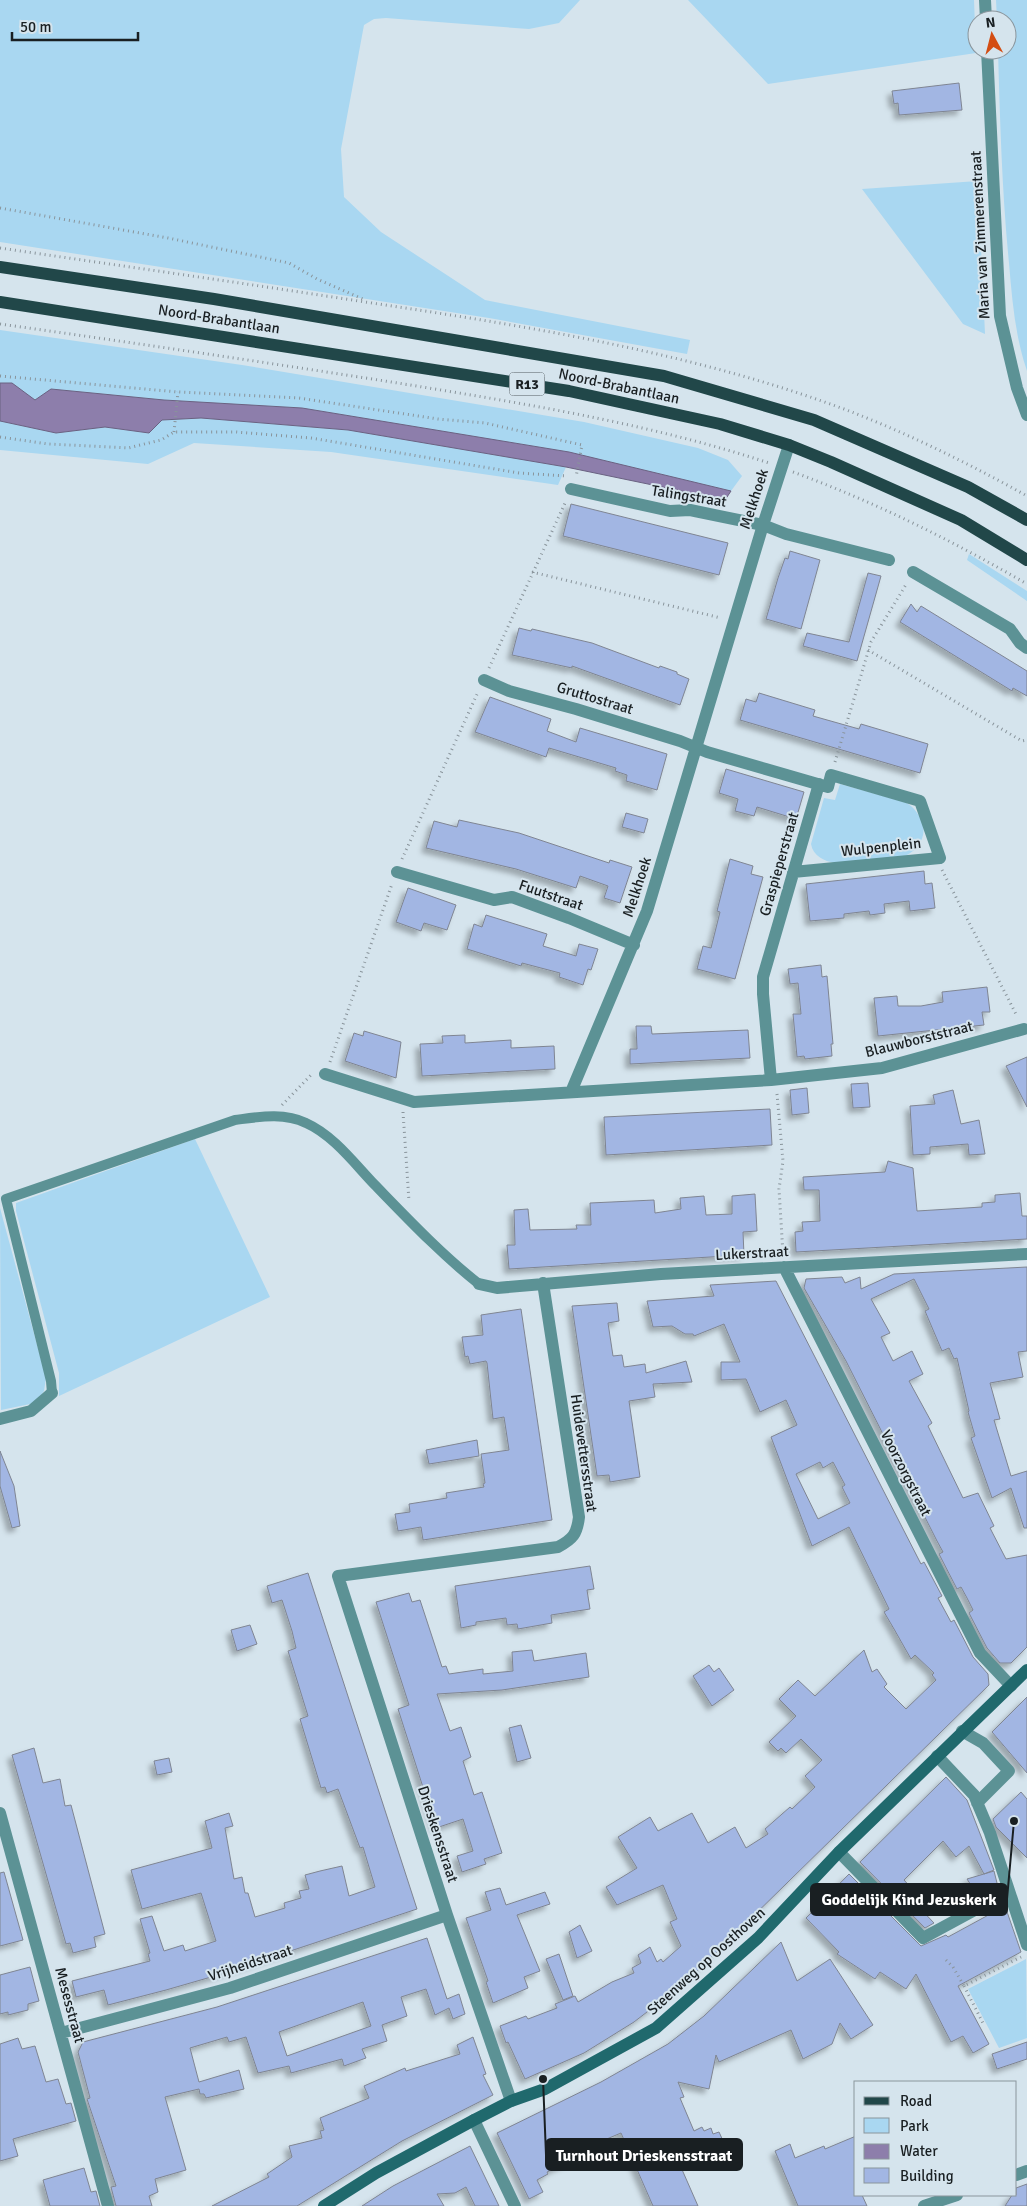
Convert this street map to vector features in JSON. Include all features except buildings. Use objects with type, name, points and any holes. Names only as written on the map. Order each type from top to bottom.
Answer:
[{"type":"main road","name":"Noord-Brabantlaan","points":[[0,267],[214,299],[664,376],[814,420],[968,487],[1027,520]]},
{"type":"main road","name":"Noord-Brabantlaan","points":[[0,302],[569,391],[720,424],[788,445],[961,520],[1027,560]]},
{"type":"street","name":"Maria van Zimmerenstraat","points":[[987,60],[1000,316],[1018,388],[1027,415]]},
{"type":"street","name":"Melkhoek","points":[[571,1092],[647,911],[762,525],[788,445]]},
{"type":"street","name":"Talingstraat","points":[[571,489],[670,511],[690,510],[762,525],[786,534],[889,560]]},
{"type":"street","points":[[914,572],[1010,629],[1020,643],[1027,648]]},
{"type":"street","name":"Gruttostraat","points":[[484,680],[509,690],[576,709],[696,748]]},
{"type":"street","points":[[696,748],[828,787],[831,775]]},
{"type":"street","name":"Wulpenplein","points":[[794,872],[940,858],[920,801],[831,775]]},
{"type":"street","name":"Graspieperstraat","points":[[771,1080],[762,994],[763,977],[819,784]]},
{"type":"street","name":"Fuutstraat","points":[[397,872],[494,900],[512,897],[634,945]]},
{"type":"street","name":"Blauwborststraat","points":[[571,1092],[771,1080],[882,1068],[1024,1029]]},
{"type":"street","points":[[325,1074],[414,1102],[571,1092]]},
{"type":"street","name":"Lukerstraat","points":[[480,1284],[497,1288],[543,1282],[1027,1254]]},
{"type":"street","name":"Voorzorgstraat","points":[[784,1267],[980,1653],[1011,1686]]},
{"type":"street","name":"Huidevettersstraat","points":[[338,1576],[558,1547],[570,1540],[577,1532],[579,1517],[543,1282]]},
{"type":"street","points":[[0,1419],[31,1411],[52,1393]]},
{"type":"street","name":"Drieskensstraat","points":[[338,1576],[447,1915],[511,2101]]},
{"type":"street","name":"Steenweg op Oosthoven","points":[[324,2206],[376,2174],[474,2120],[511,2101],[545,2088],[656,2028],[758,1938],[839,1852],[1027,1670]]},
{"type":"street","points":[[962,1731],[983,1743],[1009,1771],[977,1803]]},
{"type":"street","points":[[937,1756],[974,1795],[990,1833],[1025,1950]]},
{"type":"street","name":"Mesesstraat","points":[[0,1813],[108,2206]]},
{"type":"street","points":[[839,1852],[923,1938],[1008,1892]]},
{"type":"street","name":"Vrijheidstraat","points":[[61,2034],[230,1988],[447,1915]]},
{"type":"street","points":[[474,2120],[515,2206]]},
{"type":"street","points":[[924,2206],[954,2196]]},
{"type":"lane","points":[[52,1393],[52,1381],[6,1199],[234,1120],[276,1116],[306,1122],[331,1139],[443,1255],[480,1284]]},
{"type":"path","points":[[0,208],[168,238],[289,263],[317,279],[370,302],[0,248]]},
{"type":"path","points":[[0,324],[243,359],[585,416],[699,442],[781,467],[864,499],[975,553],[1027,584]]},
{"type":"path","points":[[0,376],[178,392],[299,398],[485,423],[582,445],[577,476],[397,872],[325,1074],[317,1072],[308,1077],[280,1107],[276,1116]]},
{"type":"path","points":[[174,432],[178,392]]},
{"type":"path","points":[[0,437],[48,444],[128,448],[161,440],[174,432],[236,432],[311,438],[519,473],[577,476]]},
{"type":"path","points":[[532,572],[734,622]]},
{"type":"path","points":[[831,775],[868,650],[914,572]]},
{"type":"path","points":[[868,650],[1022,742],[1027,740]]},
{"type":"path","points":[[940,858],[942,870],[962,912],[1024,1029]]},
{"type":"path","points":[[771,1080],[777,1094],[783,1161],[779,1189],[784,1267]]},
{"type":"path","points":[[402,1098],[410,1221]]},
{"type":"path","points":[[964,1986],[1025,1950]]},
{"type":"path","points":[[946,1960],[953,1967],[983,2023]]},
{"type":"green space","points":[[0,0],[580,0],[559,23],[529,29],[386,18],[374,19],[364,25],[341,149],[344,197],[381,232],[485,300],[690,340],[687,354],[489,318],[0,242]]},
{"type":"green space","points":[[688,0],[974,0],[974,10],[967,10],[967,54],[768,84]]},
{"type":"green space","points":[[996,0],[1027,0],[1027,371],[1017,331],[1013,304],[1003,183],[998,60],[1017,60],[1017,10],[996,10]]},
{"type":"green space","points":[[978,181],[985,334],[963,324],[862,189]]},
{"type":"green space","points":[[0,330],[242,365],[584,422],[698,448],[728,460],[742,476],[731,491],[569,452],[302,408],[164,400],[52,389],[35,400],[12,384],[0,383]]},
{"type":"green space","points":[[201,418],[348,430],[566,467],[558,485],[331,452],[194,443],[148,464],[0,450],[0,421],[56,433],[105,427],[149,433],[162,420]]},
{"type":"green space","points":[[969,554],[1027,591],[1027,601],[967,560]]},
{"type":"green space","points":[[840,784],[905,802],[911,806],[923,825],[924,830],[920,844],[909,854],[891,859],[835,863],[817,855],[811,844],[824,798],[835,800]]},
{"type":"green space","points":[[195,1139],[270,1297],[59,1396],[59,1373],[16,1211],[16,1203]]},
{"type":"green space","points":[[0,1208],[46,1378],[44,1391],[35,1403],[1,1410]]},
{"type":"green space","points":[[1026,1959],[1027,2038],[999,2048],[968,1989]]},
{"type":"water","points":[[0,383],[12,383],[35,400],[51,389],[164,400],[302,408],[569,452],[731,491],[725,500],[566,467],[348,430],[201,418],[162,420],[149,433],[105,427],[56,433],[0,421]]},
{"type":"place","name":"Goddelijk Kind Jezuskerk","points":[[1014,1821]]},
{"type":"place","name":"Turnhout Drieskensstraat","points":[[543,2079]]}]
